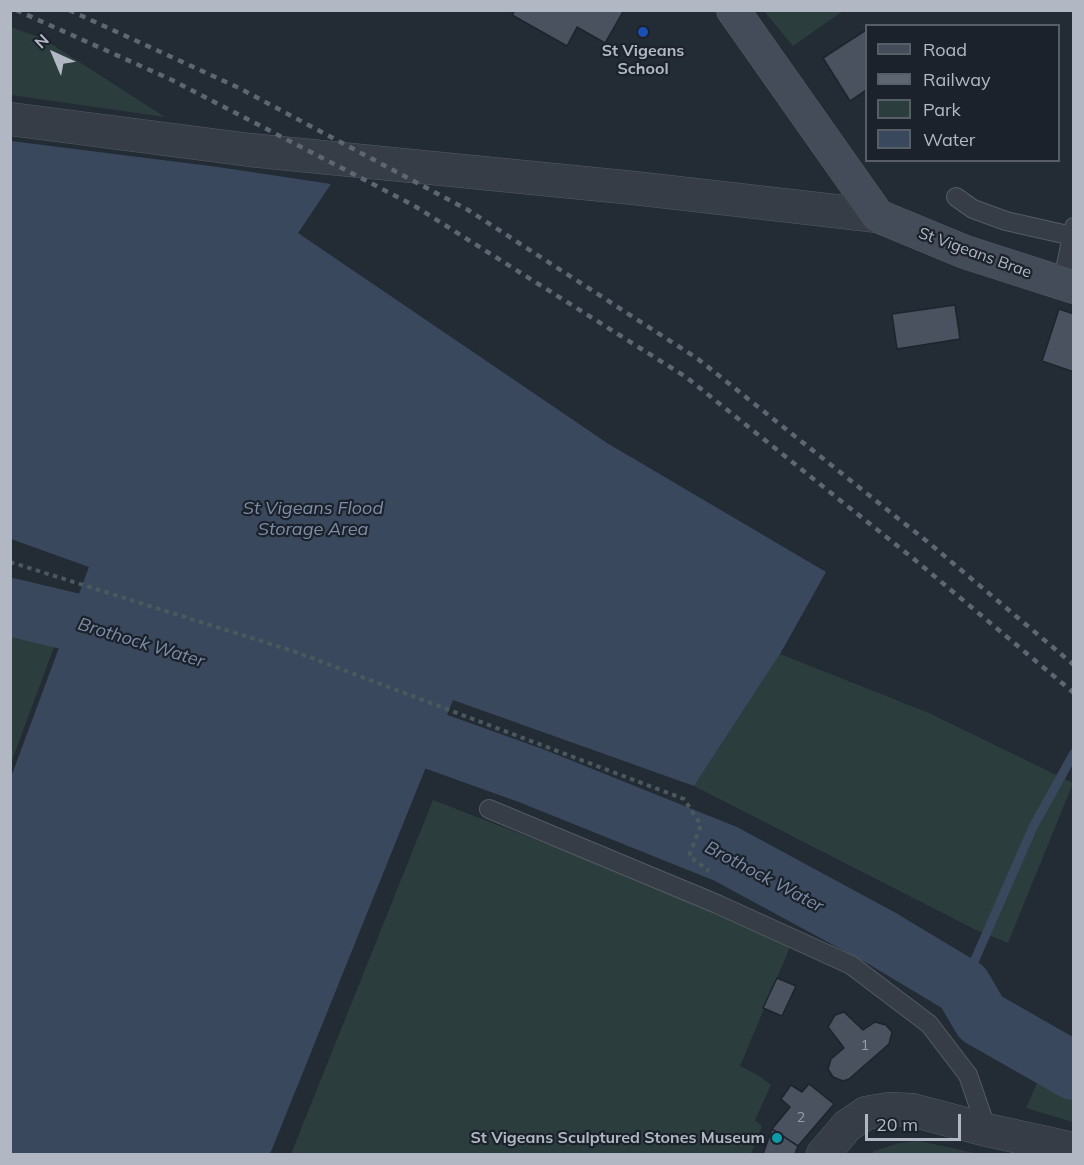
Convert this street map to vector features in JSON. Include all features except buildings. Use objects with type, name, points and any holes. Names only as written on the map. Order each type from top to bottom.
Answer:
[{"type":"street","points":[[734,10],[878,216]]},
{"type":"street","points":[[10,118],[250,150],[634,188],[878,216]]},
{"type":"street","name":"St Vigeans Brae","points":[[878,216],[965,252],[1068,286]]},
{"type":"street","points":[[823,1155],[847,1126],[866,1113],[890,1109],[912,1110],[987,1130],[1074,1149]]},
{"type":"lane","points":[[956,197],[974,209],[1006,221],[1073,232],[1068,286]]},
{"type":"lane","points":[[489,809],[717,904],[851,965],[929,1024],[968,1075],[987,1130]]},
{"type":"path","points":[[10,562],[296,652],[684,798],[701,825],[689,856]]},
{"type":"green space","points":[[764,11],[843,11],[793,46]]},
{"type":"green space","points":[[10,27],[42,38],[165,117],[11,95]]},
{"type":"green space","points":[[10,631],[56,642],[11,763]]},
{"type":"green space","points":[[780,654],[929,713],[1073,783],[1008,943],[974,929],[694,786]]},
{"type":"green space","points":[[433,800],[676,894],[790,947],[740,1066],[771,1085],[755,1120],[762,1126],[751,1154],[291,1154]]},
{"type":"green space","points":[[1042,1072],[1073,1086],[1073,1122],[1026,1108]]},
{"type":"green space","points":[[919,1141],[978,1154],[871,1154],[899,1143]]},
{"type":"water","name":"St Vigeans Flood Storage Area","points":[[11,141],[331,184],[298,233],[607,443],[826,572],[780,654],[694,786],[453,700],[270,1154],[11,1154],[11,777],[89,567],[11,539]]},
{"type":"waterway","name":"Brothock Water","points":[[10,607],[111,631],[145,642]]},
{"type":"waterway","name":"Brothock Water","points":[[359,714],[532,776],[726,854],[883,939],[963,987],[981,1018],[1074,1071]]},
{"type":"waterway","points":[[963,987],[1033,827],[1074,753]]},
{"type":"railway","points":[[16,10],[172,80],[413,205],[686,377],[915,560],[1074,693]]},
{"type":"railway","points":[[69,10],[239,88],[468,210],[698,359],[929,543],[1074,665]]},
{"type":"place","name":"St Vigeans School","points":[[643,32]]},
{"type":"place","name":"St Vigeans Sculptured Stones Museum","points":[[777,1138]]}]
